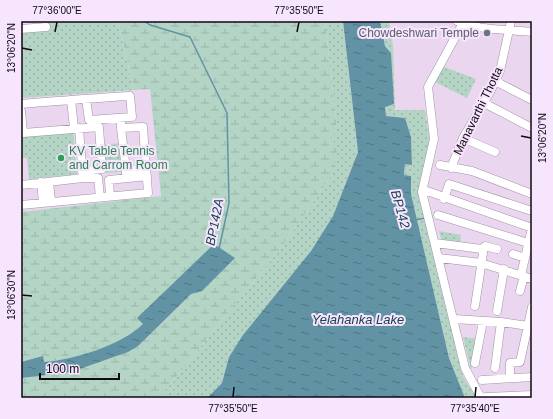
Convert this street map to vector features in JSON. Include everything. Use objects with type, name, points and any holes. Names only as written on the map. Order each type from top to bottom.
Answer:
[{"type":"street","name":"Manavarthi Thotta","points":[[451,168],[463,138],[495,81],[512,21]]},
{"type":"street","points":[[532,32],[510,30],[501,31],[460,22],[428,87],[434,139],[422,192],[454,319],[464,368],[483,398],[532,395]]},
{"type":"street","points":[[21,29],[46,27]]},
{"type":"street","points":[[495,81],[532,100]]},
{"type":"street","points":[[21,104],[71,100],[130,96],[132,117],[88,120],[86,99]]},
{"type":"street","points":[[71,100],[83,174]]},
{"type":"street","points":[[484,103],[532,128]]},
{"type":"street","points":[[21,110],[22,133],[99,127],[102,169],[45,182],[21,185]]},
{"type":"street","points":[[121,118],[126,174]]},
{"type":"street","points":[[21,205],[148,193],[143,127],[122,128]]},
{"type":"street","points":[[463,138],[495,152]]},
{"type":"street","points":[[440,165],[472,171],[532,194]]},
{"type":"street","points":[[110,196],[109,180],[126,174],[147,173]]},
{"type":"street","points":[[83,174],[98,178],[100,197]]},
{"type":"street","points":[[45,182],[47,202]]},
{"type":"street","points":[[444,198],[450,184],[532,212]]},
{"type":"street","points":[[427,191],[532,231],[525,258],[526,277],[520,291]]},
{"type":"street","points":[[438,215],[528,243]]},
{"type":"street","points":[[435,243],[482,249],[485,246],[498,249]]},
{"type":"street","points":[[475,306],[482,249]]},
{"type":"street","points":[[513,254],[525,258]]},
{"type":"street","points":[[439,258],[481,263],[526,277]]},
{"type":"street","points":[[497,311],[504,269]]},
{"type":"street","points":[[510,378],[510,363],[520,362],[532,307]]},
{"type":"street","points":[[454,319],[501,322],[528,326]]},
{"type":"street","points":[[476,363],[483,321]]},
{"type":"street","points":[[495,368],[501,322]]},
{"type":"street","points":[[482,380],[532,377]]},
{"type":"green space","points":[[47,21],[125,21],[118,22],[134,90],[21,98],[21,30],[48,28]]},
{"type":"green space","points":[[118,21],[325,21],[337,127],[332,139],[338,148],[332,175],[280,249],[159,398],[21,398],[21,212],[161,196],[150,89],[134,90]]},
{"type":"green space","points":[[325,21],[343,21],[358,152],[333,216],[311,251],[229,357],[222,383],[207,398],[159,398],[280,249],[332,175],[333,133],[337,127]]},
{"type":"green space","points":[[380,21],[389,21],[393,46],[395,110],[425,110],[430,142],[419,194],[463,376],[476,398],[465,398],[449,358],[411,194],[411,176],[404,175],[405,164],[412,164],[411,137],[405,118],[386,116],[385,107],[391,73],[391,53],[385,46]]},
{"type":"green space","points":[[442,66],[476,79],[467,98],[435,82]]},
{"type":"green space","points":[[73,129],[77,174],[29,179],[27,158],[21,158],[21,136],[24,135],[25,142],[24,133]]},
{"type":"green space","points":[[120,143],[122,172],[105,173],[102,145]]},
{"type":"green space","points":[[439,231],[461,235],[460,244],[442,241]]},
{"type":"green space","points":[[463,337],[478,339],[471,370]]},
{"type":"water","name":"Yelahanka Lake","points":[[343,21],[380,21],[385,46],[391,53],[394,104],[385,107],[386,116],[405,118],[411,137],[412,165],[405,164],[404,175],[411,176],[411,194],[449,358],[465,398],[207,398],[222,383],[229,357],[243,335],[311,251],[333,216],[358,152]]},
{"type":"water","points":[[214,244],[235,258],[202,291],[191,294],[138,346],[128,352],[71,372],[21,378],[21,362],[43,356],[44,362],[83,355],[110,345],[134,332],[143,324],[137,318]]},
{"type":"waterway","name":"BP142A","points":[[144,21],[150,25],[190,37],[227,113],[229,203],[219,249]]},
{"type":"waterway","name":"BP142","points":[[415,220],[425,218]]},
{"type":"place","name":"Chowdeshwari Temple","points":[[487,33]]},
{"type":"place","name":"KV Table Tennis and Carrom Room","points":[[61,158]]}]
